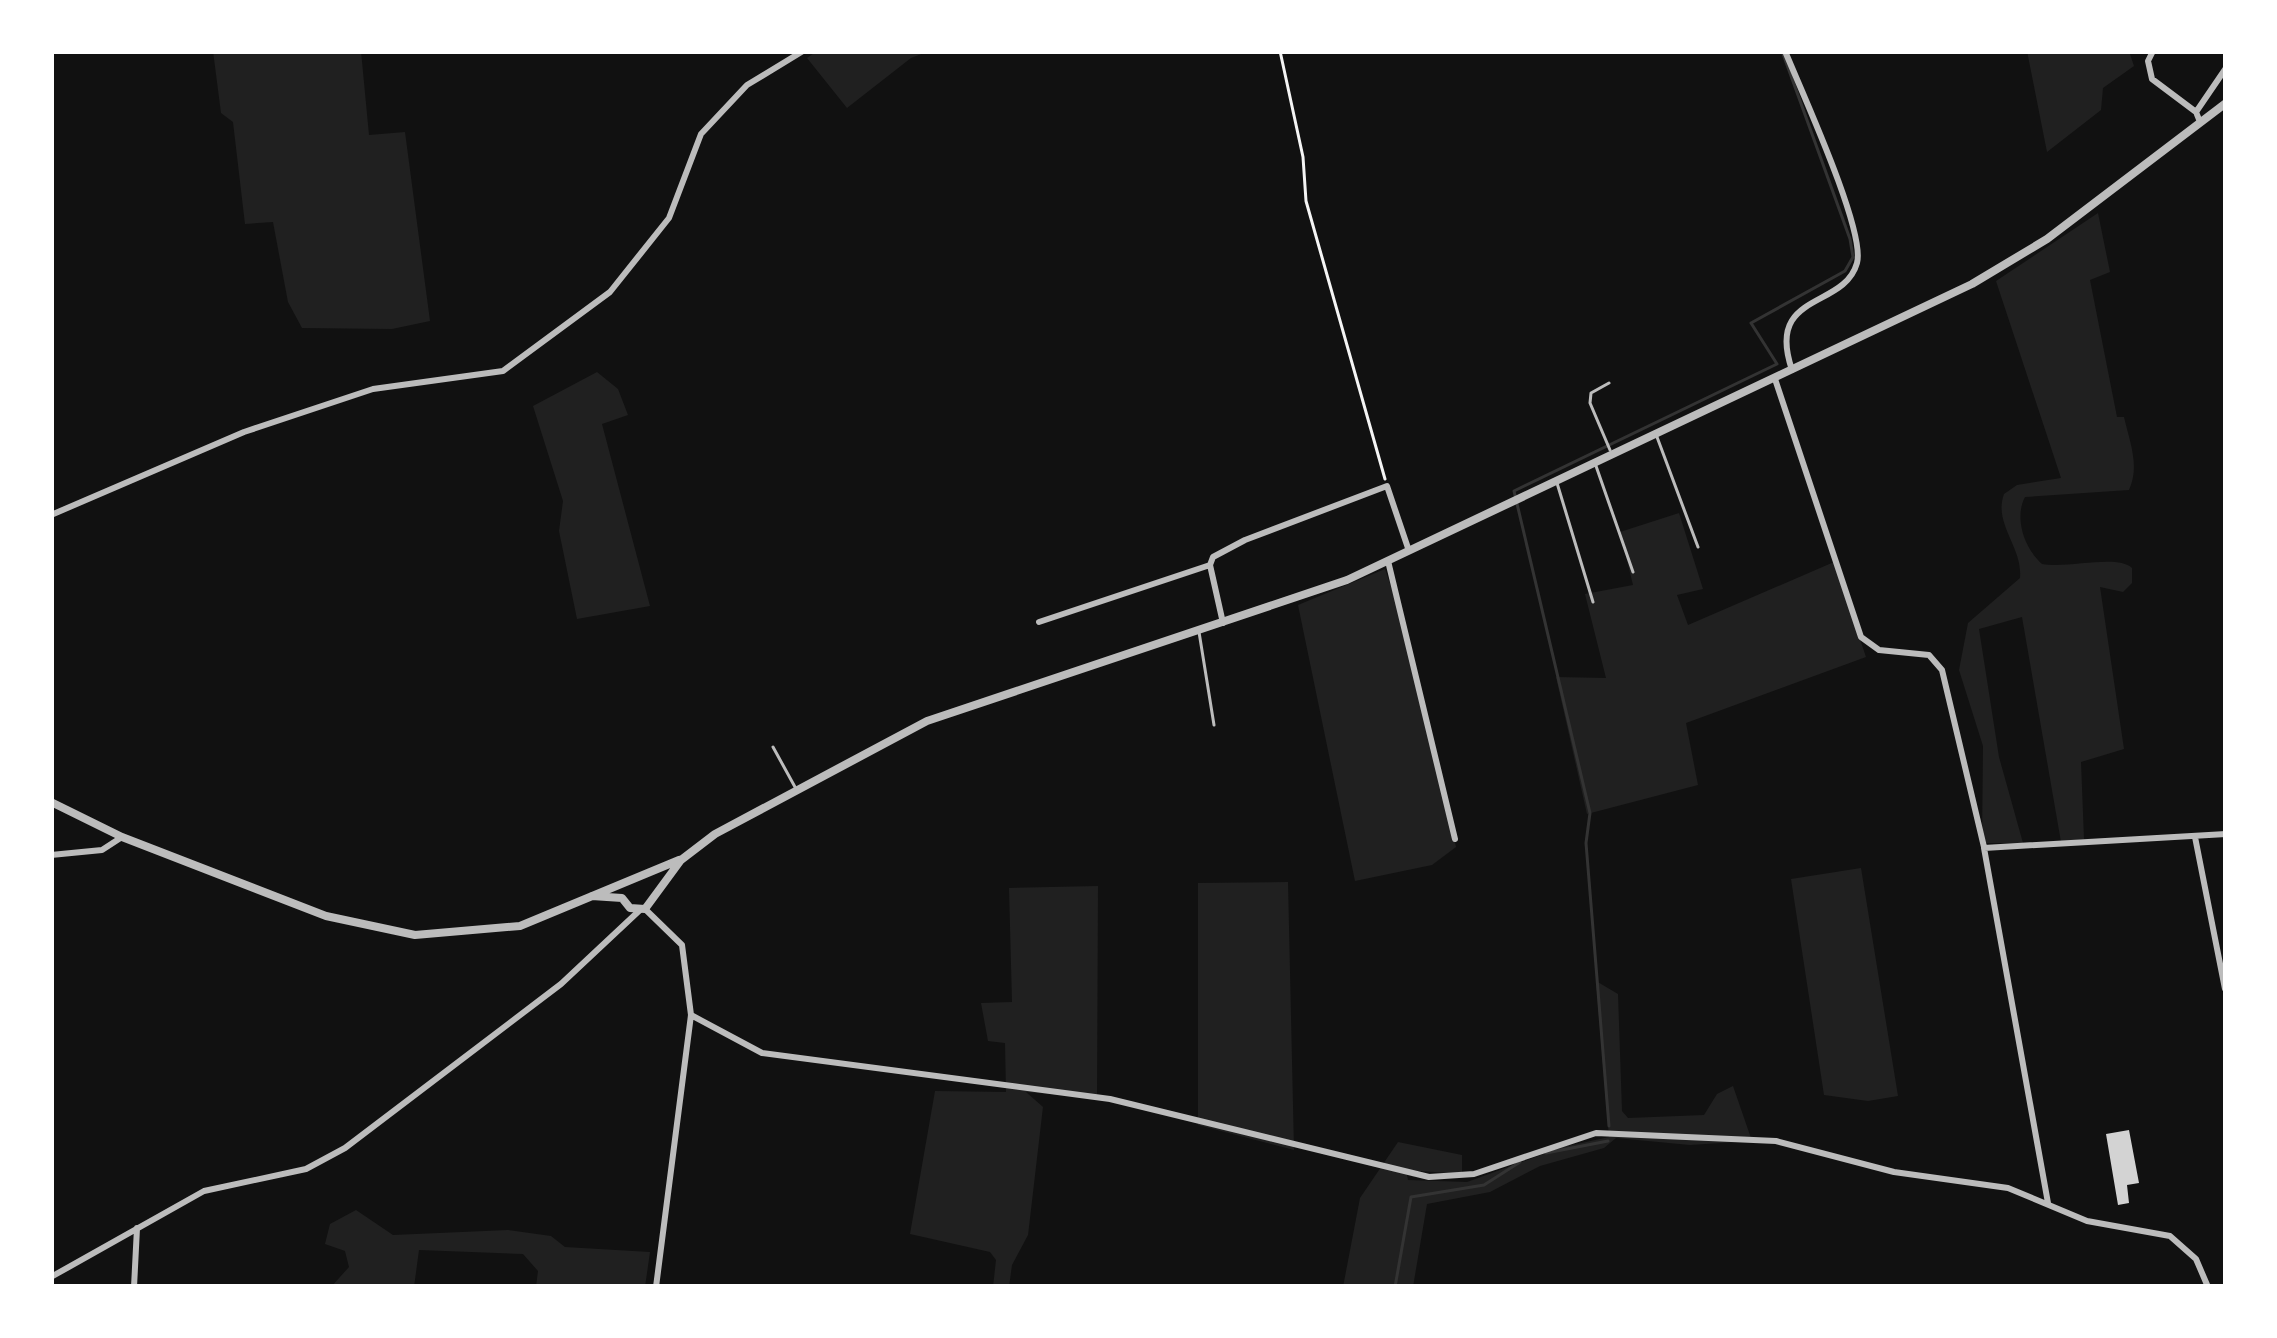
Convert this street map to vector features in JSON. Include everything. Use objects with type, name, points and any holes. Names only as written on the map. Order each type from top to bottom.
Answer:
[{"type":"street","points":[[51,515],[244,432],[373,389],[503,371],[610,292],[669,218],[701,134],[746,85],[803,51]]},
{"type":"street","points":[[1785,51],[1852,224],[1858,262],[1849,277],[1813,298],[1790,325],[1785,347],[1792,370]]},
{"type":"street","points":[[2153,51],[2148,61],[2152,79],[2198,117]]},
{"type":"street","points":[[2198,117],[2226,68]]},
{"type":"street","points":[[51,1277],[227,1181],[306,1169],[345,1148],[561,984],[646,908],[681,860],[715,834],[796,789],[951,711],[1223,623],[1388,561],[1775,379],[2022,255],[2198,117],[2226,103]]},
{"type":"street","points":[[1775,379],[1861,637],[1879,650],[1929,655],[1942,670],[1984,848],[2048,1203]]},
{"type":"street","points":[[1223,623],[1210,566],[1213,557],[1245,540],[1387,486],[1409,551]]},
{"type":"street","points":[[1388,561],[1456,839]]},
{"type":"street","points":[[1040,622],[1210,566]]},
{"type":"street","points":[[51,802],[122,837],[326,916],[393,933],[496,931],[542,919],[681,860]]},
{"type":"street","points":[[1984,848],[2226,834]]},
{"type":"street","points":[[51,855],[102,850],[122,837]]},
{"type":"street","points":[[2195,837],[2225,988]]},
{"type":"street","points":[[641,875],[652,880],[657,892]]},
{"type":"street","points":[[624,883],[624,925]]},
{"type":"street","points":[[592,896],[646,908],[682,945],[691,1015],[656,1287]]},
{"type":"street","points":[[691,1015],[762,1054],[1110,1099],[1429,1177],[1474,1174],[1596,1132],[1776,1142],[1894,1172],[2008,1188],[2086,1221],[2170,1236],[2196,1259],[2208,1287]]},
{"type":"street","points":[[134,1287],[137,1228]]},
{"type":"lane","points":[[1609,382],[1592,393],[1590,404],[1612,455]]},
{"type":"lane","points":[[1656,434],[1698,548]]},
{"type":"lane","points":[[1595,463],[1633,572]]},
{"type":"lane","points":[[1557,480],[1593,602]]},
{"type":"lane","points":[[1198,630],[1214,725]]},
{"type":"lane","points":[[773,746],[796,789]]},
{"type":"path","points":[[1280,51],[1304,157],[1306,201],[1387,486]]},
{"type":"shaded area","points":[[213,51],[361,51],[369,135],[405,132],[430,321],[392,329],[302,328],[288,302],[273,222],[245,224],[233,122],[221,113]]},
{"type":"shaded area","points":[[817,51],[929,51],[911,58],[847,108],[807,58]]},
{"type":"shaded area","points":[[2027,51],[2129,51],[2134,66],[2103,88],[2101,110],[2047,152]]},
{"type":"shaded area","points":[[2098,213],[2110,272],[2090,280],[2117,417],[2124,417],[2131,445],[2132,481],[2129,490],[2025,497],[2021,523],[2026,541],[2042,564],[2115,562],[2132,568],[2132,583],[2123,592],[2100,587],[2124,749],[2081,762],[2084,839],[2061,842],[2022,617],[1979,629],[1999,757],[2023,843],[1982,843],[1983,746],[1959,670],[1968,623],[2020,578],[2002,515],[2004,494],[2017,485],[2061,478],[1996,281]]},
{"type":"shaded area","points":[[597,372],[618,389],[628,415],[602,424],[650,606],[577,619],[559,531],[563,501],[533,406]]},
{"type":"shaded area","points":[[1679,513],[1703,589],[1677,595],[1688,625],[1834,562],[1866,657],[1686,723],[1698,785],[1587,814],[1556,677],[1606,678],[1585,594],[1633,585],[1620,532]]},
{"type":"shaded area","points":[[1385,569],[1403,622],[1456,847],[1432,865],[1355,881],[1298,605]]},
{"type":"shaded area","points":[[1861,868],[1898,1096],[1868,1101],[1824,1095],[1791,879]]},
{"type":"shaded area","points":[[1288,882],[1294,1150],[1198,1125],[1198,883]]},
{"type":"shaded area","points":[[1098,886],[1097,1098],[1026,1092],[1043,1107],[1028,1235],[1012,1265],[1009,1287],[993,1287],[996,1260],[990,1252],[910,1234],[935,1091],[1006,1092],[1005,1043],[988,1041],[981,1003],[1012,1002],[1009,888]]},
{"type":"shaded area","points":[[1596,981],[1618,994],[1622,1111],[1628,1118],[1704,1115],[1717,1094],[1733,1086],[1752,1141],[1690,1145],[1616,1138],[1604,1148],[1540,1166],[1490,1192],[1427,1204],[1413,1287],[1343,1287],[1360,1198],[1398,1142],[1462,1155],[1462,1174],[1406,1170],[1408,1180],[1467,1182],[1563,1147],[1609,1137]]},
{"type":"shaded area","points":[[356,1210],[393,1235],[508,1230],[551,1236],[565,1247],[650,1252],[645,1287],[536,1287],[538,1271],[523,1254],[419,1250],[414,1287],[331,1287],[349,1267],[345,1251],[325,1244],[330,1224]]},
{"type":"building","points":[[2129,1130],[2139,1183],[2127,1185],[2129,1203],[2118,1205],[2106,1134]]},
{"type":"waterway","points":[[1609,1126],[1586,843],[1590,813],[1514,491],[1777,364],[1751,323],[1845,271],[1853,257],[1850,239],[1782,51]]},
{"type":"waterway","points":[[1546,1153],[1608,1141]]},
{"type":"waterway","points":[[1395,1287],[1411,1197],[1484,1185],[1520,1162]]}]
